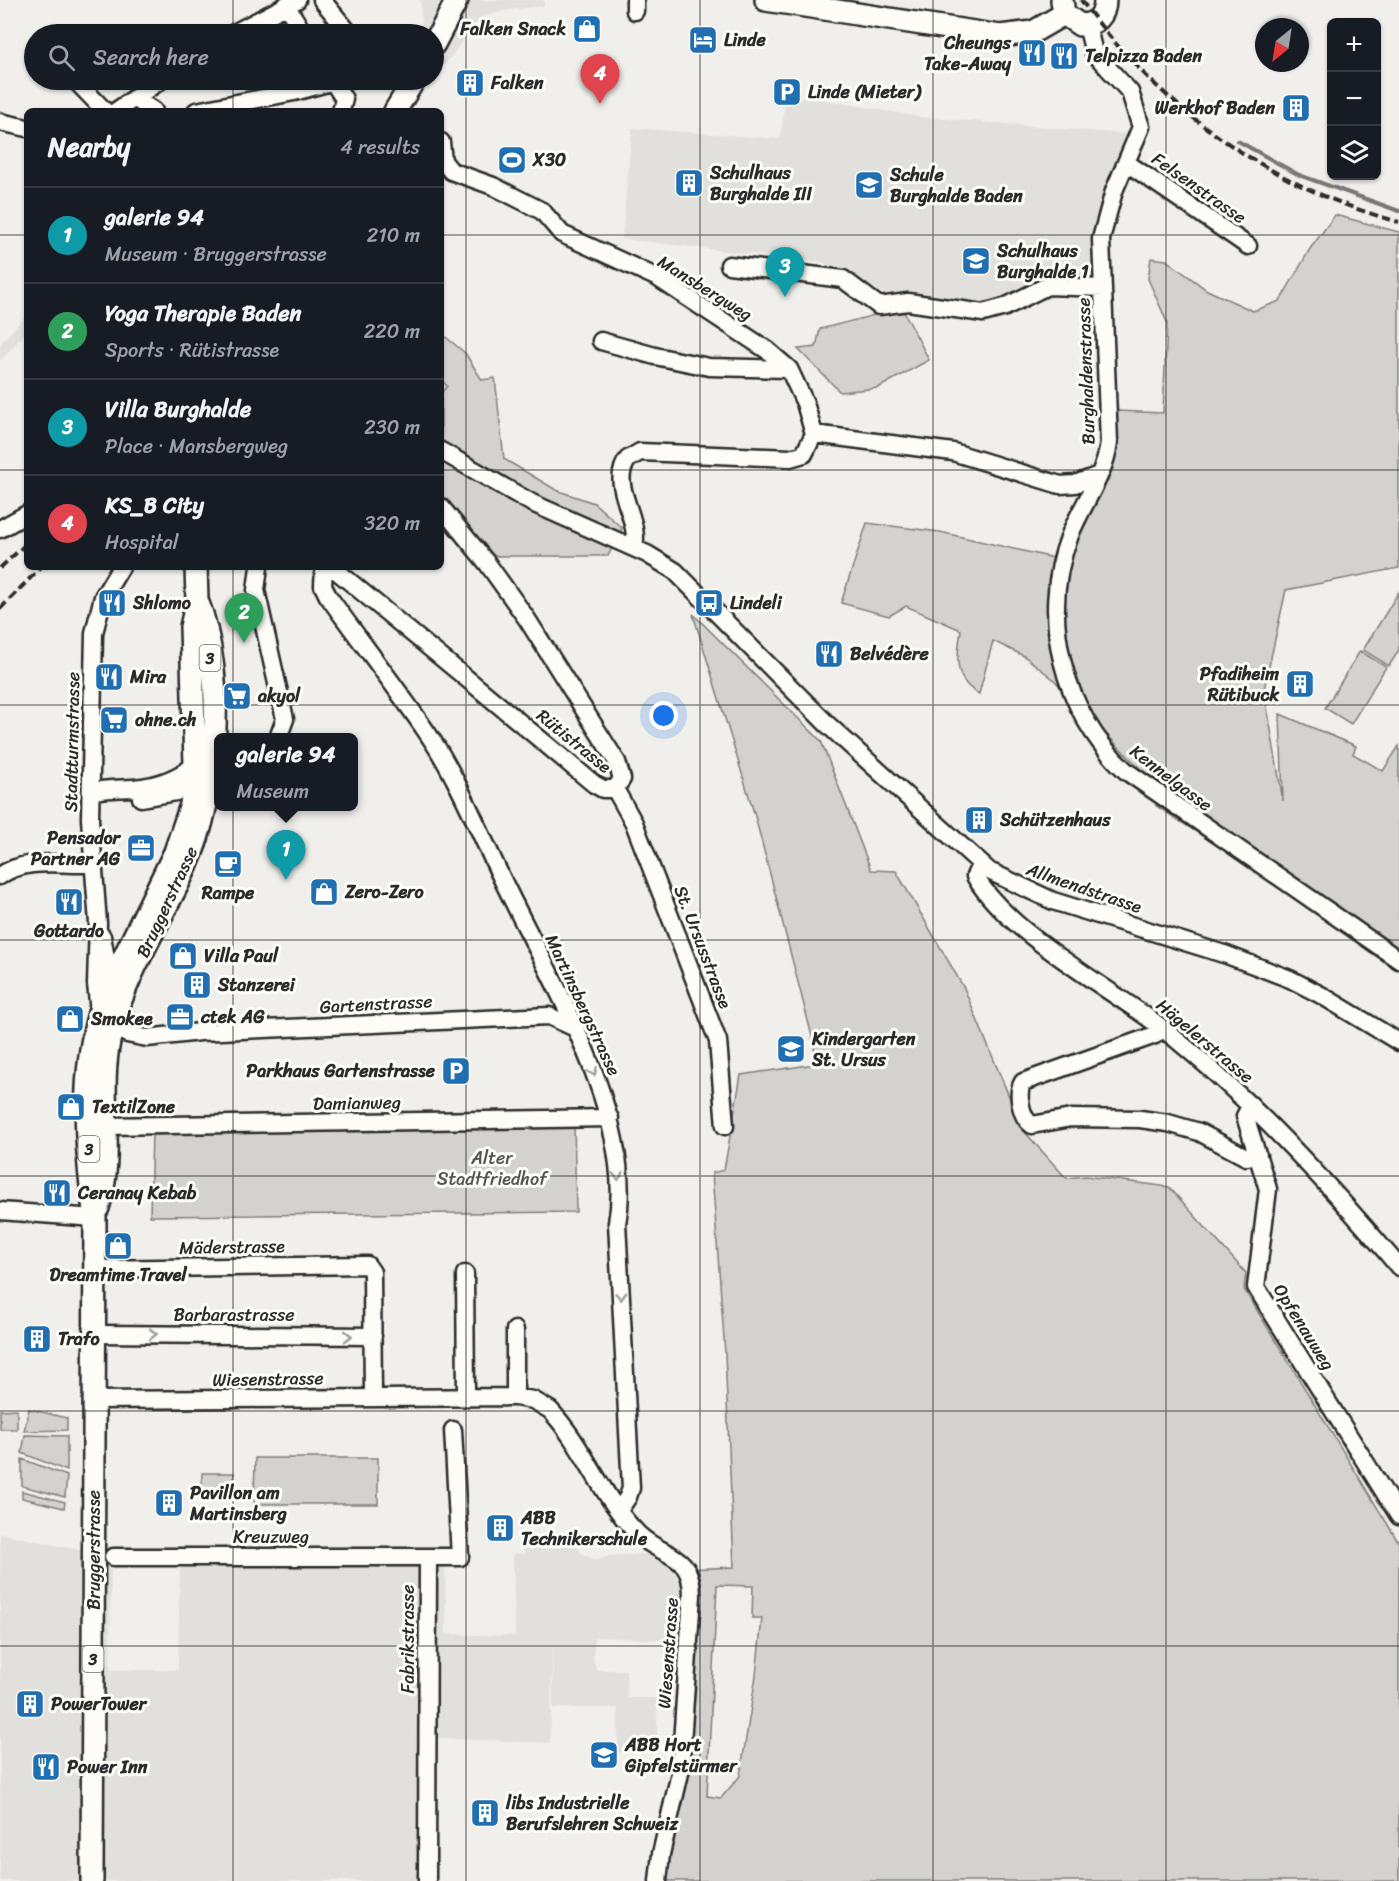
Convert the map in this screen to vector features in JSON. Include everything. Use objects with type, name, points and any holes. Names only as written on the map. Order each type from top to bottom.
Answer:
[{"type":"main road","points":[[444,25],[457,0]]},
{"type":"main road","points":[[766,0],[1000,36],[1033,32],[1063,7],[1074,23],[1087,25],[1099,18],[1105,0]]},
{"type":"main road","points":[[397,108],[408,90]]},
{"type":"main road","name":"Bruggerstrasse","points":[[95,1218],[105,1181],[107,1057],[119,1021],[190,858],[206,809],[191,627],[197,600],[196,570]]},
{"type":"main road","name":"Bruggerstrasse","points":[[197,600],[208,626],[216,733]]},
{"type":"main road","name":"Bruggerstrasse","points":[[119,1021],[110,986],[175,852],[191,805],[214,754]]},
{"type":"main road","name":"Bruggerstrasse","points":[[92,1881],[95,1218],[91,1189],[88,1063],[92,1037],[119,1021]]},
{"type":"street","points":[[322,0],[342,24]]},
{"type":"street","points":[[251,24],[291,3],[300,24]]},
{"type":"street","name":"Burghaldenstrasse","points":[[1087,25],[1094,53],[1131,92],[1141,127],[1114,191],[1101,239],[1110,431],[1108,452],[1099,475]]},
{"type":"street","points":[[85,90],[102,108]]},
{"type":"street","points":[[120,108],[146,90]]},
{"type":"street","points":[[208,108],[289,90]]},
{"type":"street","points":[[339,90],[344,99],[342,108]]},
{"type":"street","points":[[134,98],[149,108]]},
{"type":"street","points":[[0,122],[24,127]]},
{"type":"street","name":"Mansbergweg","points":[[444,162],[451,171],[493,186],[542,211],[562,234],[658,278],[767,351],[789,369],[805,403],[814,434]]},
{"type":"street","name":"Felsenstrasse","points":[[1127,162],[1248,246]]},
{"type":"street","points":[[729,265],[843,279],[879,306],[908,302],[983,313],[1005,307],[1047,286],[1103,288]]},
{"type":"street","points":[[601,341],[655,356],[709,367],[789,369]]},
{"type":"street","points":[[444,453],[550,512],[634,548],[637,533],[625,500],[621,476],[624,464],[640,452],[790,458],[804,454],[814,434],[953,453],[1060,485],[1099,475]]},
{"type":"street","name":"Kennelgasse","points":[[1099,475],[1068,539],[1057,594],[1057,626],[1065,673],[1076,704],[1089,727],[1107,753],[1140,783],[1399,960]]},
{"type":"street","name":"Rütistrasse","points":[[336,570],[594,784],[603,789],[615,789],[622,779],[617,762],[527,619],[487,563],[444,511]]},
{"type":"street","points":[[0,529],[24,516]]},
{"type":"street","name":"Allmendstrasse","points":[[634,548],[675,571],[826,724],[980,865],[1002,878],[1053,901],[1227,955],[1290,980],[1321,995],[1399,1042]]},
{"type":"street","name":"Stadtturmstrasse","points":[[119,570],[103,597],[94,633],[91,792],[92,864],[98,923],[95,963],[119,1021]]},
{"type":"street","points":[[259,570],[256,590],[285,719],[280,733]]},
{"type":"street","name":"Martinsbergstrasse","points":[[324,570],[325,592],[438,750],[573,1027],[594,1072],[610,1118],[615,1136],[621,1210],[617,1223],[631,1488],[619,1510]]},
{"type":"street","points":[[91,792],[102,798],[146,798],[176,792],[204,774]]},
{"type":"street","name":"St. Ursusstrasse","points":[[615,789],[634,823],[718,1041],[725,1126]]},
{"type":"street","points":[[0,876],[10,868],[28,864],[92,864]]},
{"type":"street","name":"Hägelerstrasse","points":[[980,865],[975,876],[999,908],[1039,940],[1161,1028],[1251,1105],[1294,1148],[1399,1267]]},
{"type":"street","name":"Stadtturmstrasse","points":[[98,923],[106,946],[110,986]]},
{"type":"street","points":[[549,1016],[562,1004]]},
{"type":"street","name":"Gartenstrasse","points":[[119,1021],[169,1034],[549,1016],[573,1027]]},
{"type":"street","points":[[1161,1028],[1155,1035],[1023,1082],[1018,1095],[1028,1122],[1032,1125],[1071,1118],[1140,1119],[1168,1123],[1199,1132],[1246,1157],[1258,1155]]},
{"type":"street","name":"Opfenauweg","points":[[1251,1105],[1245,1116],[1268,1189],[1256,1287],[1399,1516]]},
{"type":"street","name":"Damianweg","points":[[105,1126],[610,1118]]},
{"type":"street","points":[[0,1212],[95,1218]]},
{"type":"street","points":[[1386,1252],[1399,1240]]},
{"type":"street","name":"Mäderstrasse","points":[[94,1269],[362,1264],[369,1266],[372,1272],[373,1336]]},
{"type":"street","points":[[465,1274],[466,1396]]},
{"type":"street","points":[[514,1330],[514,1396]]},
{"type":"street","name":"Barbarastrasse","points":[[94,1334],[373,1336]]},
{"type":"street","points":[[373,1336],[373,1397]]},
{"type":"street","name":"Wiesenstrasse","points":[[94,1400],[514,1396],[539,1402],[554,1415],[619,1510],[640,1536],[683,1563],[691,1585],[680,1773],[661,1854],[658,1881]]},
{"type":"street","points":[[428,1557],[460,1557],[453,1430]]},
{"type":"street","name":"Kreuzweg","points":[[113,1557],[428,1557]]},
{"type":"street","name":"Fabrikstrasse","points":[[428,1557],[428,1881]]},
{"type":"shaded area","points":[[420,0],[544,0],[544,6],[507,10],[480,18],[444,66],[444,24],[422,24]]},
{"type":"shaded area","name":"Schule Burghalde Baden","points":[[786,98],[819,99],[921,117],[1126,134],[1124,153],[1098,217],[1091,291],[1028,303],[989,319],[923,313],[822,262],[622,239],[632,128],[780,139]]},
{"type":"shaded area","points":[[24,317],[24,334],[0,361],[0,344]]},
{"type":"shaded area","points":[[0,1533],[111,1557],[110,1670],[178,1670],[180,1564],[445,1550],[446,1634],[515,1636],[513,1553],[524,1554],[524,1541],[574,1541],[582,1554],[596,1560],[609,1556],[646,1554],[670,1566],[681,1584],[679,1640],[595,1637],[593,1660],[597,1670],[626,1670],[627,1698],[657,1698],[657,1752],[618,1752],[618,1708],[553,1708],[553,1639],[550,1743],[434,1738],[433,1881],[0,1881]]},
{"type":"green space","points":[[1335,215],[1399,232],[1399,568],[1286,590],[1264,689],[1283,801],[1280,714],[1356,746],[1353,754],[1383,771],[1399,746],[1399,964],[1155,805],[1190,810],[1148,777],[1052,678],[1024,656],[993,641],[979,694],[964,682],[960,674],[958,649],[961,630],[906,606],[889,616],[841,603],[867,523],[940,532],[1067,561],[1080,527],[1112,468],[1117,444],[1117,411],[1163,413],[1167,322],[1148,279],[1151,258],[1166,260],[1207,290],[1253,311],[1280,301],[1310,249]]},
{"type":"green space","points":[[902,308],[929,360],[878,388],[840,392],[798,349],[816,347],[820,329]]},
{"type":"green space","points":[[444,336],[465,353],[482,380],[495,378],[504,459],[556,490],[594,503],[622,528],[608,556],[492,556],[444,504],[444,390],[447,386],[444,383]]},
{"type":"green space","points":[[1398,593],[1399,650],[1389,666],[1363,650]]},
{"type":"green space","points":[[693,614],[821,741],[871,870],[896,871],[964,988],[1023,1130],[1066,1178],[1086,1176],[1169,1187],[1246,1273],[1244,1289],[1399,1543],[1399,1881],[658,1881],[677,1791],[686,1569],[734,1567],[725,1353],[712,1173],[724,1170],[741,1075],[815,1064],[814,1044],[755,816]],"holes":[[[717,1585],[753,1586],[752,1618],[762,1618],[756,1675],[740,1776],[721,1798],[707,1796]]]},
{"type":"green space","points":[[1360,651],[1386,667],[1351,724],[1325,708]]},
{"type":"green space","name":"Alter Stadtfriedhof","points":[[574,1123],[576,1212],[150,1216],[152,1130]]},
{"type":"green space","points":[[17,1409],[17,1429],[0,1429],[0,1410]]},
{"type":"green space","points":[[29,1409],[67,1418],[67,1430],[24,1431]]},
{"type":"green space","points":[[25,1435],[67,1436],[67,1471],[22,1453]]},
{"type":"green space","points":[[255,1458],[378,1458],[378,1504],[254,1504]]},
{"type":"green space","points":[[22,1459],[67,1476],[65,1497],[22,1486]]},
{"type":"green space","points":[[202,1473],[234,1473],[234,1499],[202,1499]]},
{"type":"green space","points":[[22,1491],[65,1502],[64,1508],[22,1498]]},
{"type":"waterway","points":[[1238,141],[1299,175],[1399,211]]},
{"type":"railway","points":[[1081,0],[1112,39],[1146,75],[1182,108],[1221,138],[1262,165],[1306,188],[1351,207],[1399,222]]},
{"type":"railway","points":[[0,568],[24,546]]},
{"type":"railway","points":[[0,609],[38,570]]},
{"type":"place","name":"Falken Snack","points":[[587,29]]},
{"type":"place","name":"Linde","points":[[703,40]]},
{"type":"place","name":"Cheungs Take-Away","points":[[1032,53]]},
{"type":"place","name":"Telpizza Baden","points":[[1064,56]]},
{"type":"place","name":"Falken","points":[[470,83]]},
{"type":"place","name":"Linde (Mieter)","points":[[787,92]]},
{"type":"place","name":"KS_B City","points":[[600,104]]},
{"type":"place","name":"Werkhof Baden","points":[[1296,108]]},
{"type":"place","name":"X30","points":[[512,160]]},
{"type":"place","name":"Schulhaus Burghalde III","points":[[689,183]]},
{"type":"place","name":"Schule Burghalde Baden","points":[[869,185]]},
{"type":"place","name":"Schulhaus Burghalde 1","points":[[976,261]]},
{"type":"place","name":"Villa Burghalde","points":[[785,297]]},
{"type":"place","name":"Shlomo","points":[[112,603]]},
{"type":"place","name":"Lindeli","points":[[709,603]]},
{"type":"place","name":"Yoga Therapie Baden","points":[[244,643]]},
{"type":"place","name":"Belvédère","points":[[829,654]]},
{"type":"place","name":"Mira","points":[[109,677]]},
{"type":"place","name":"Pfadiheim Rütibuck","points":[[1300,684]]},
{"type":"place","name":"akyol","points":[[237,696]]},
{"type":"place","name":"ohne.ch","points":[[114,720]]},
{"type":"place","name":"Schützenhaus","points":[[979,820]]},
{"type":"place","name":"Pensador Partner AG","points":[[141,848]]},
{"type":"place","name":"Rampe","points":[[228,864]]},
{"type":"place","name":"galerie 94","points":[[286,880]]},
{"type":"place","name":"Zero-Zero","points":[[324,892]]},
{"type":"place","name":"Gottardo","points":[[69,902]]},
{"type":"place","name":"Villa Paul","points":[[183,956]]},
{"type":"place","name":"Stanzerei","points":[[197,985]]},
{"type":"place","name":"ctek AG","points":[[180,1017]]},
{"type":"place","name":"Smokee","points":[[70,1019]]},
{"type":"place","name":"Kindergarten St. Ursus","points":[[791,1049]]},
{"type":"place","name":"Parkhaus Gartenstrasse","points":[[456,1071]]},
{"type":"place","name":"TextilZone","points":[[71,1107]]},
{"type":"place","name":"Ceranay Kebab","points":[[57,1193]]},
{"type":"place","name":"Dreamtime Travel","points":[[118,1246]]},
{"type":"place","name":"Trafo","points":[[37,1339]]},
{"type":"place","name":"Pavillon am Martinsberg","points":[[169,1503]]},
{"type":"place","name":"ABB Technikerschule","points":[[500,1528]]},
{"type":"place","name":"PowerTower","points":[[30,1704]]},
{"type":"place","name":"ABB Hort Gipfelstürmer","points":[[604,1755]]},
{"type":"place","name":"Power Inn","points":[[46,1767]]},
{"type":"place","name":"libs Industrielle Berufslehren Schweiz","points":[[485,1813]]}]
